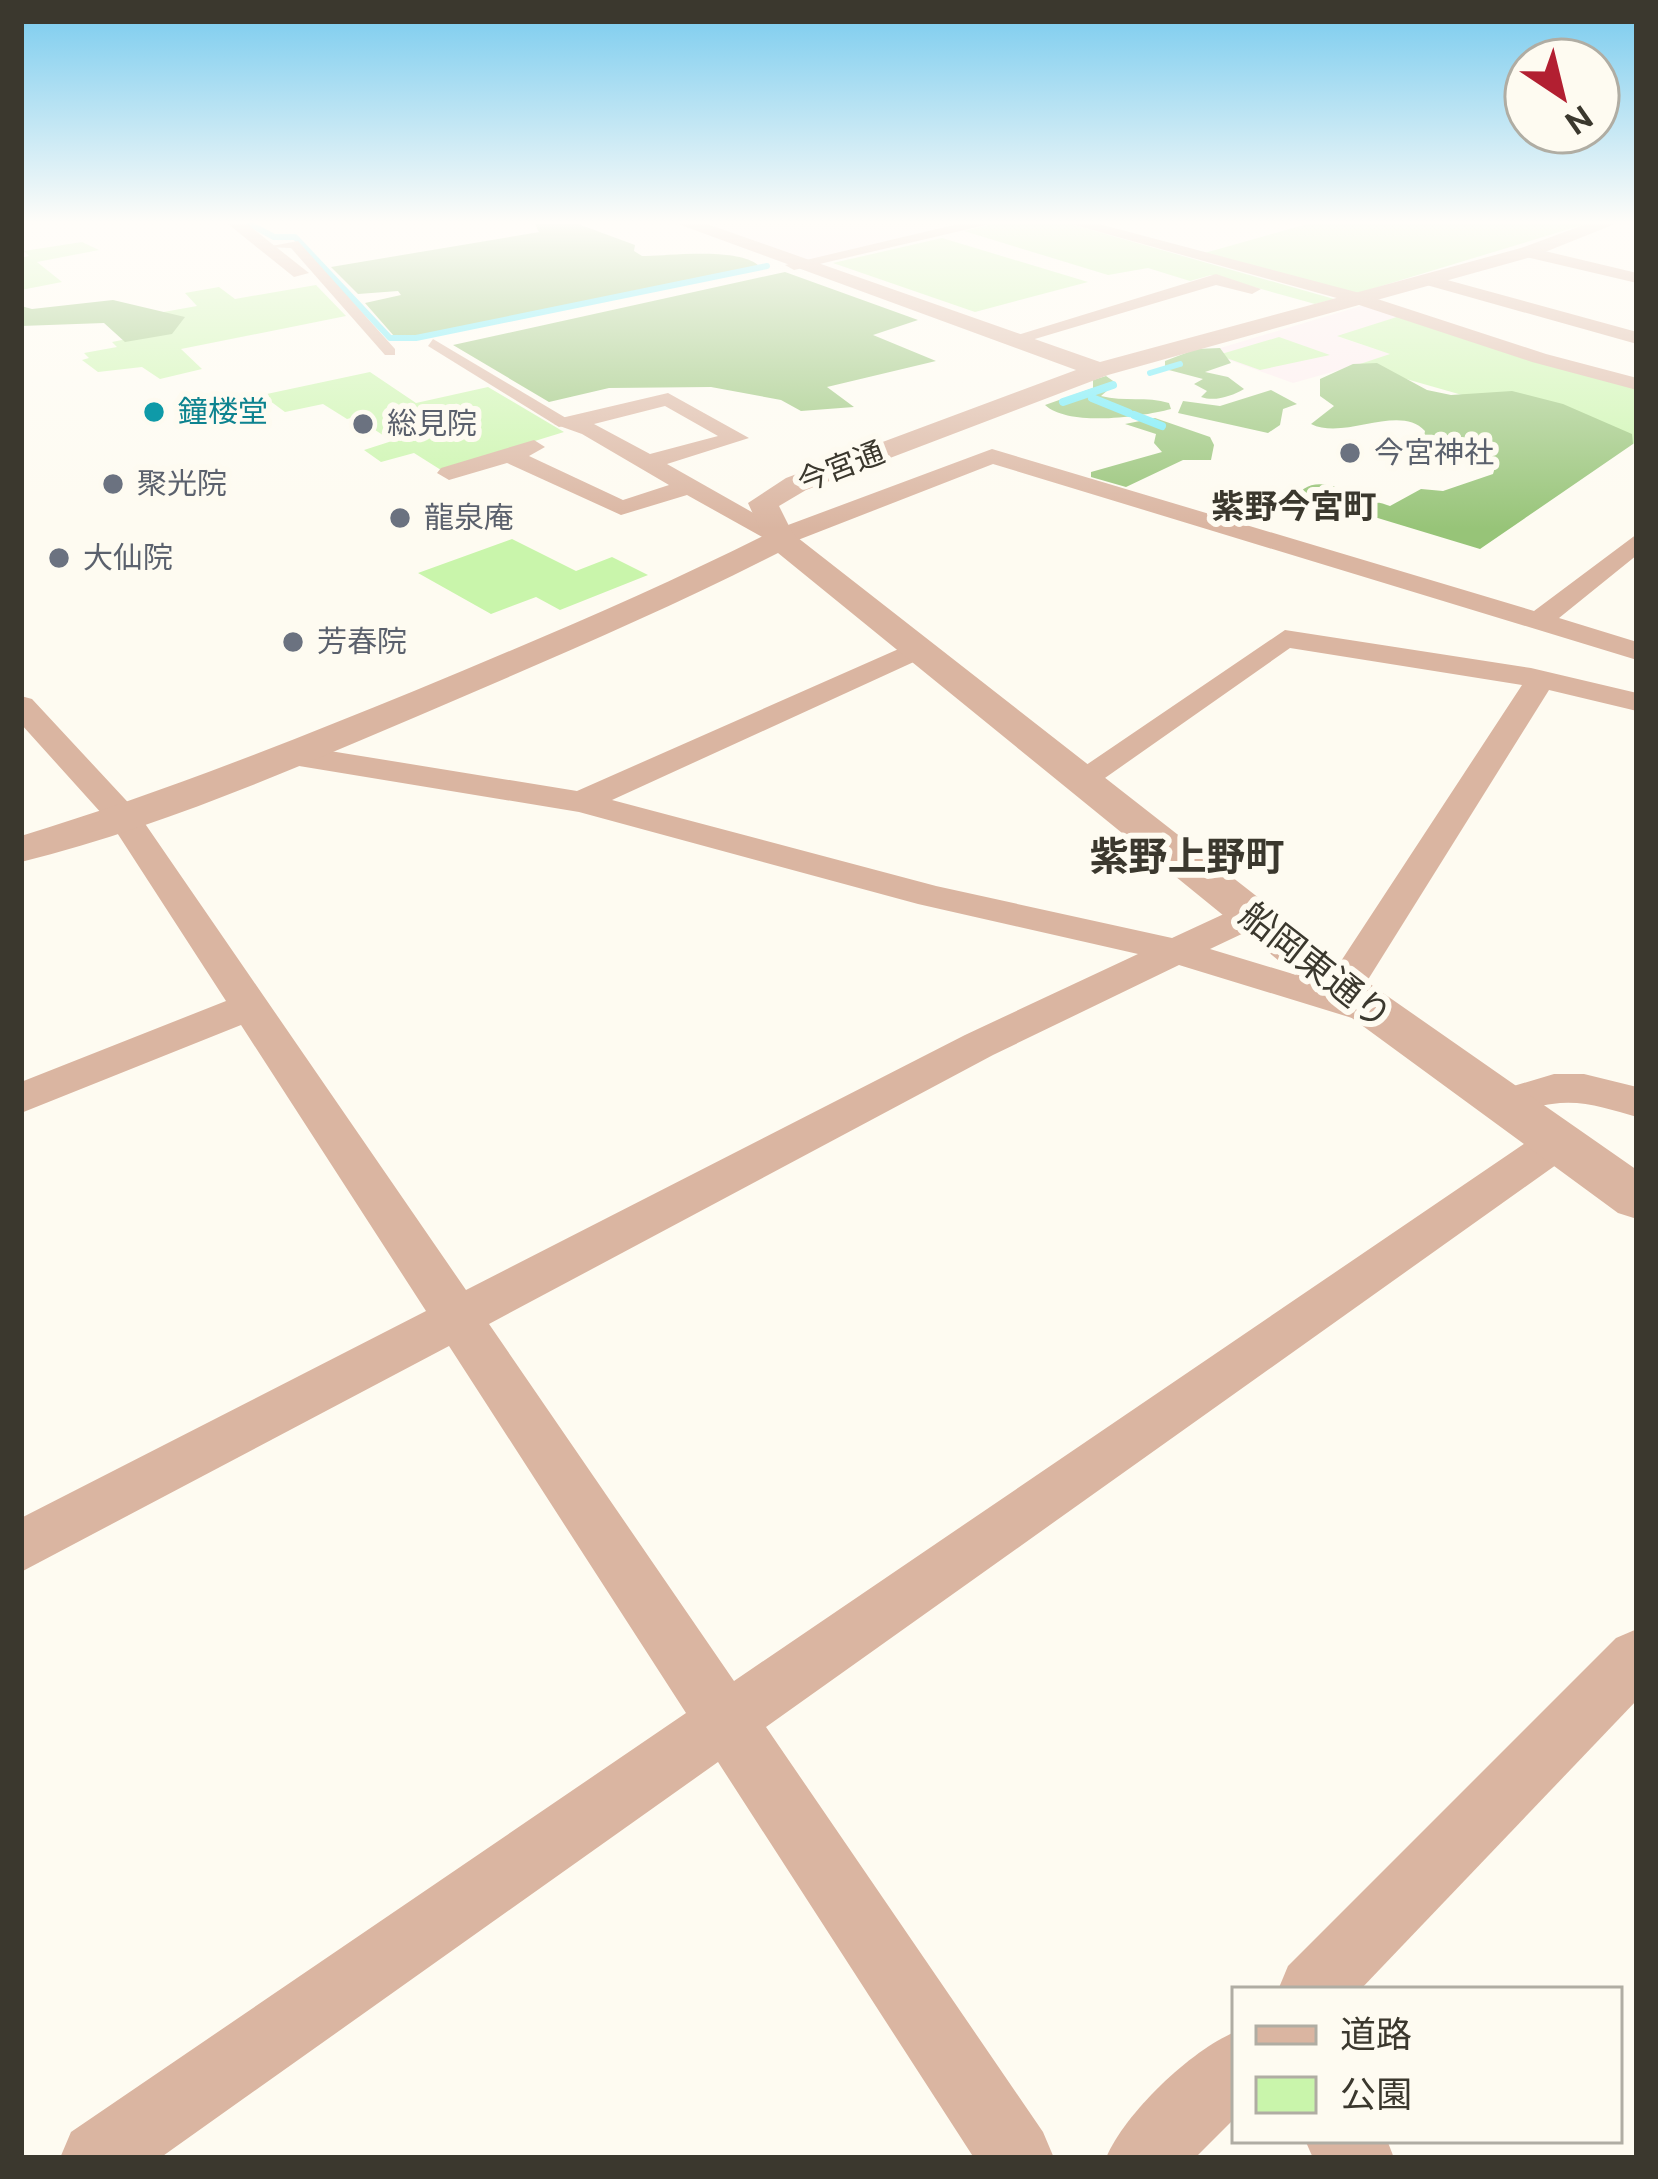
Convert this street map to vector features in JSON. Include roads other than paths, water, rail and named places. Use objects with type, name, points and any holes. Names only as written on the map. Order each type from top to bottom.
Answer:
[{"type":"street","points":[[364,326],[390,352]]},
{"type":"street","points":[[970,326],[1099,370]]},
{"type":"street","points":[[1011,340],[1059,326]]},
{"type":"street","name":"今宮通","points":[[21,849],[125,819],[292,755],[614,621],[780,539],[764,503],[778,492],[1099,370],[1261,326]]},
{"type":"street","points":[[1440,326],[1637,384]]},
{"type":"street","points":[[1593,326],[1637,338]]},
{"type":"street","points":[[433,343],[780,539],[806,524],[992,456],[1637,651]]},
{"type":"street","points":[[449,473],[668,399],[738,437],[647,462]]},
{"type":"street","points":[[509,455],[621,508],[691,486]]},
{"type":"street","name":"船岡東通り","points":[[780,539],[1359,1000],[1637,1198]]},
{"type":"street","points":[[1538,621],[1637,542]]},
{"type":"street","points":[[1083,778],[1285,639],[1541,680],[1637,702]]},
{"type":"street","points":[[580,802],[919,650]]},
{"type":"street","points":[[292,755],[580,802],[910,891],[1171,950],[1359,1000],[1541,680]]},
{"type":"street","points":[[21,705],[125,819],[1017,2158]]},
{"type":"street","points":[[21,1546],[979,1045],[1252,915]]},
{"type":"street","points":[[21,1098],[250,1006]]},
{"type":"street","points":[[1502,1105],[1539,1088],[1577,1084],[1637,1102]]},
{"type":"street","points":[[97,2158],[1555,1144]]},
{"type":"street","points":[[1315,1987],[1637,1658]]},
{"type":"street","points":[[1143,2158],[1232,2071]]},
{"type":"waterway","points":[[378,326],[390,338],[416,338],[476,326]]},
{"type":"waterway","points":[[1150,373],[1180,364]]},
{"type":"waterway","points":[[1063,402],[1113,385]]},
{"type":"waterway","points":[[1092,398],[1129,413]]},
{"type":"waterway","points":[[1134,415],[1162,426]]},
{"type":"place","name":"鐘楼堂","points":[[154,412]]},
{"type":"place","name":"総見院","points":[[363,424]]},
{"type":"place","name":"今宮神社","points":[[1350,453]]},
{"type":"place","name":"聚光院","points":[[113,484]]},
{"type":"place","name":"龍泉庵","points":[[400,518]]},
{"type":"place","name":"大仙院","points":[[59,558]]},
{"type":"place","name":"芳春院","points":[[293,642]]},
{"type":"district","name":"紫野今宮町","points":[[1294,506]]},
{"type":"district","name":"紫野上野町","points":[[1187,856]]}]
